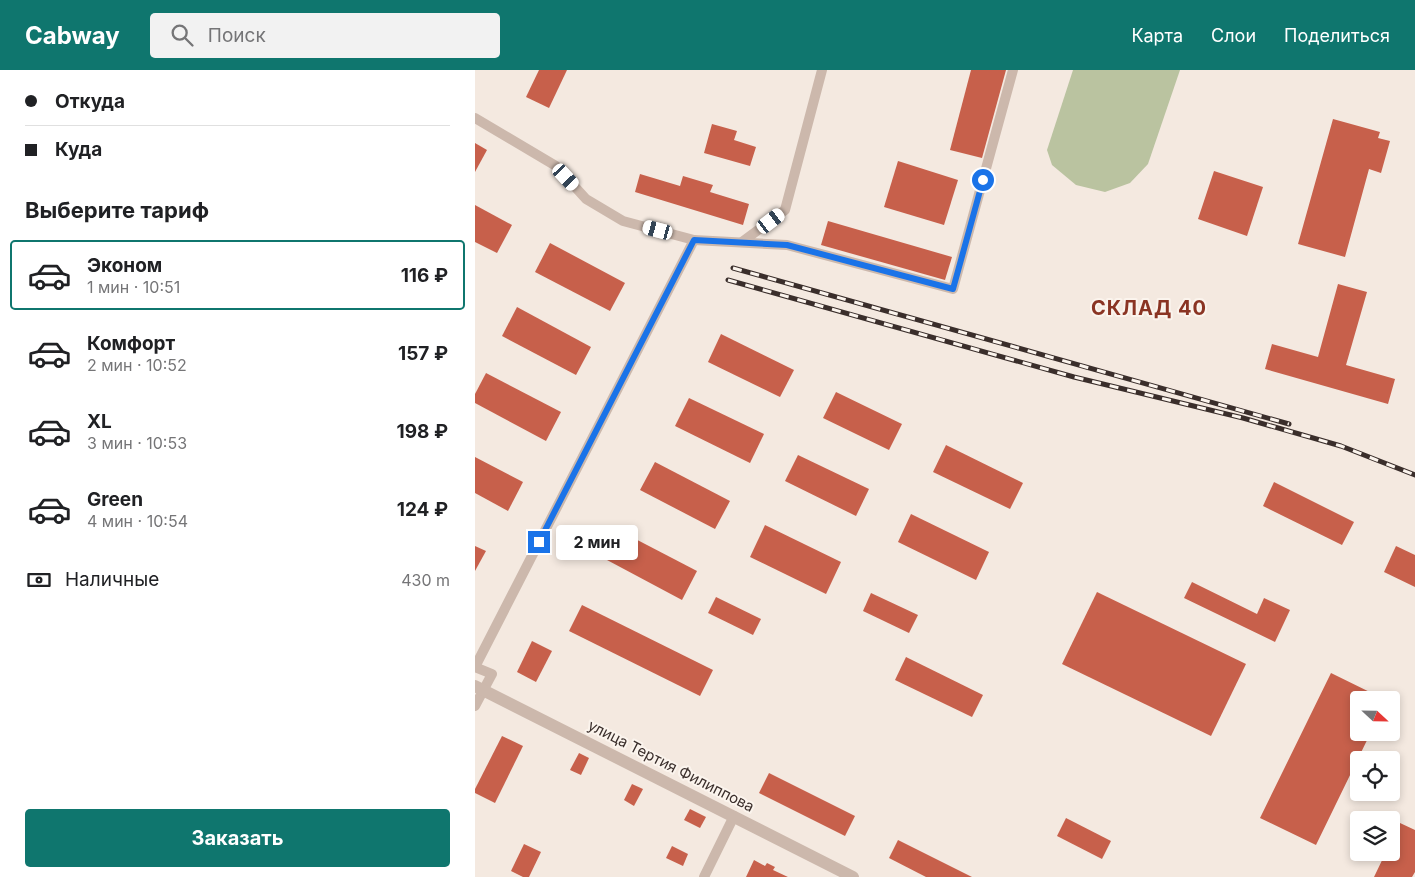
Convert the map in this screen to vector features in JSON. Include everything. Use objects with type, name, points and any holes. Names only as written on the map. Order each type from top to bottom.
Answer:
[{"type":"street","points":[[742,242],[785,210],[822,70]]},
{"type":"street","points":[[475,118],[555,166],[586,199],[623,221],[694,240],[787,245],[953,289],[1013,70]]},
{"type":"street","points":[[475,706],[482,685],[492,674],[475,667],[694,240]]},
{"type":"street","name":"улица Тертия Филиппова","points":[[482,685],[853,877]]},
{"type":"street","points":[[704,877],[735,816]]},
{"type":"green space","points":[[1073,70],[1180,70],[1148,164],[1130,183],[1105,192],[1076,185],[1052,165],[1047,150]]},
{"type":"building","points":[[539,70],[567,70],[549,108],[526,97]]},
{"type":"building","points":[[971,70],[1006,70],[982,158],[950,150]]},
{"type":"building","points":[[1333,119],[1380,132],[1378,138],[1390,141],[1381,173],[1369,169],[1345,257],[1298,244]]},
{"type":"building","points":[[712,124],[737,131],[734,140],[756,147],[750,166],[704,153]]},
{"type":"building","points":[[475,143],[487,150],[475,172]]},
{"type":"building","points":[[898,161],[958,180],[944,225],[884,207]]},
{"type":"building","points":[[1214,171],[1263,187],[1247,236],[1198,219]]},
{"type":"building","points":[[640,174],[680,186],[683,176],[713,185],[710,192],[749,204],[743,225],[635,192]]},
{"type":"building","points":[[475,205],[512,225],[497,253],[475,242]]},
{"type":"building","points":[[828,221],[952,257],[945,280],[821,245]]},
{"type":"building","points":[[550,243],[625,283],[610,311],[535,272]]},
{"type":"building","points":[[1338,284],[1367,292],[1346,365],[1395,379],[1388,404],[1265,369],[1272,344],[1318,357]]},
{"type":"building","points":[[517,307],[591,347],[576,375],[502,336]]},
{"type":"building","points":[[721,334],[794,370],[780,397],[708,362]]},
{"type":"building","points":[[486,373],[561,412],[546,441],[475,403],[475,394]]},
{"type":"building","points":[[836,392],[902,424],[889,450],[823,418]]},
{"type":"building","points":[[689,398],[764,434],[750,463],[675,426]]},
{"type":"building","points":[[946,445],[1023,483],[1010,509],[933,472]]},
{"type":"building","points":[[798,455],[869,489],[856,516],[785,481]]},
{"type":"building","points":[[475,457],[523,482],[508,511],[475,493]]},
{"type":"building","points":[[655,462],[730,501],[715,529],[640,490]]},
{"type":"building","points":[[1274,482],[1354,522],[1342,545],[1263,506]]},
{"type":"building","points":[[911,514],[989,552],[976,580],[898,542]]},
{"type":"building","points":[[765,525],[841,562],[826,594],[750,557]]},
{"type":"building","points":[[622,532],[697,571],[682,600],[607,560]]},
{"type":"building","points":[[475,546],[486,551],[475,571]]},
{"type":"building","points":[[1396,546],[1415,555],[1415,587],[1384,572]]},
{"type":"building","points":[[1192,582],[1257,614],[1264,598],[1290,610],[1275,642],[1184,598]]},
{"type":"building","points":[[1097,592],[1246,664],[1211,736],[1062,664]]},
{"type":"building","points":[[871,593],[918,615],[909,633],[863,611]]},
{"type":"building","points":[[716,597],[761,619],[753,635],[708,613]]},
{"type":"building","points":[[582,605],[713,670],[700,696],[569,631]]},
{"type":"building","points":[[532,641],[552,651],[536,682],[517,672]]},
{"type":"building","points":[[906,657],[983,695],[972,717],[895,680]]},
{"type":"building","points":[[1331,673],[1368,691],[1350,691],[1350,741],[1367,741],[1362,751],[1350,751],[1350,775],[1316,845],[1260,818]]},
{"type":"building","points":[[502,736],[523,746],[495,803],[475,793],[475,789]]},
{"type":"building","points":[[579,753],[589,758],[581,775],[570,770]]},
{"type":"building","points":[[769,773],[855,816],[845,836],[759,793]]},
{"type":"building","points":[[632,784],[643,789],[634,806],[624,800]]},
{"type":"building","points":[[690,809],[706,817],[700,828],[684,820]]},
{"type":"building","points":[[1066,818],[1111,841],[1102,859],[1057,836]]},
{"type":"building","points":[[1400,823],[1415,830],[1415,872],[1412,877],[1374,877],[1382,861],[1400,861]]},
{"type":"building","points":[[898,840],[972,877],[926,877],[889,858]]},
{"type":"building","points":[[524,844],[541,852],[529,877],[523,877],[511,871]]},
{"type":"building","points":[[672,846],[688,854],[683,866],[666,858]]},
{"type":"building","points":[[754,860],[765,866],[767,863],[775,867],[773,870],[788,877],[746,877]]},
{"type":"railway","points":[[733,268],[1289,424]]},
{"type":"railway","points":[[728,280],[1074,377],[1243,418],[1341,446],[1415,475]]},
{"type":"district","name":"СКЛАД 40","points":[[1149,308]]},
{"type":"route","points":[[539,542],[694,240],[787,245],[953,289],[983,180]]}]
